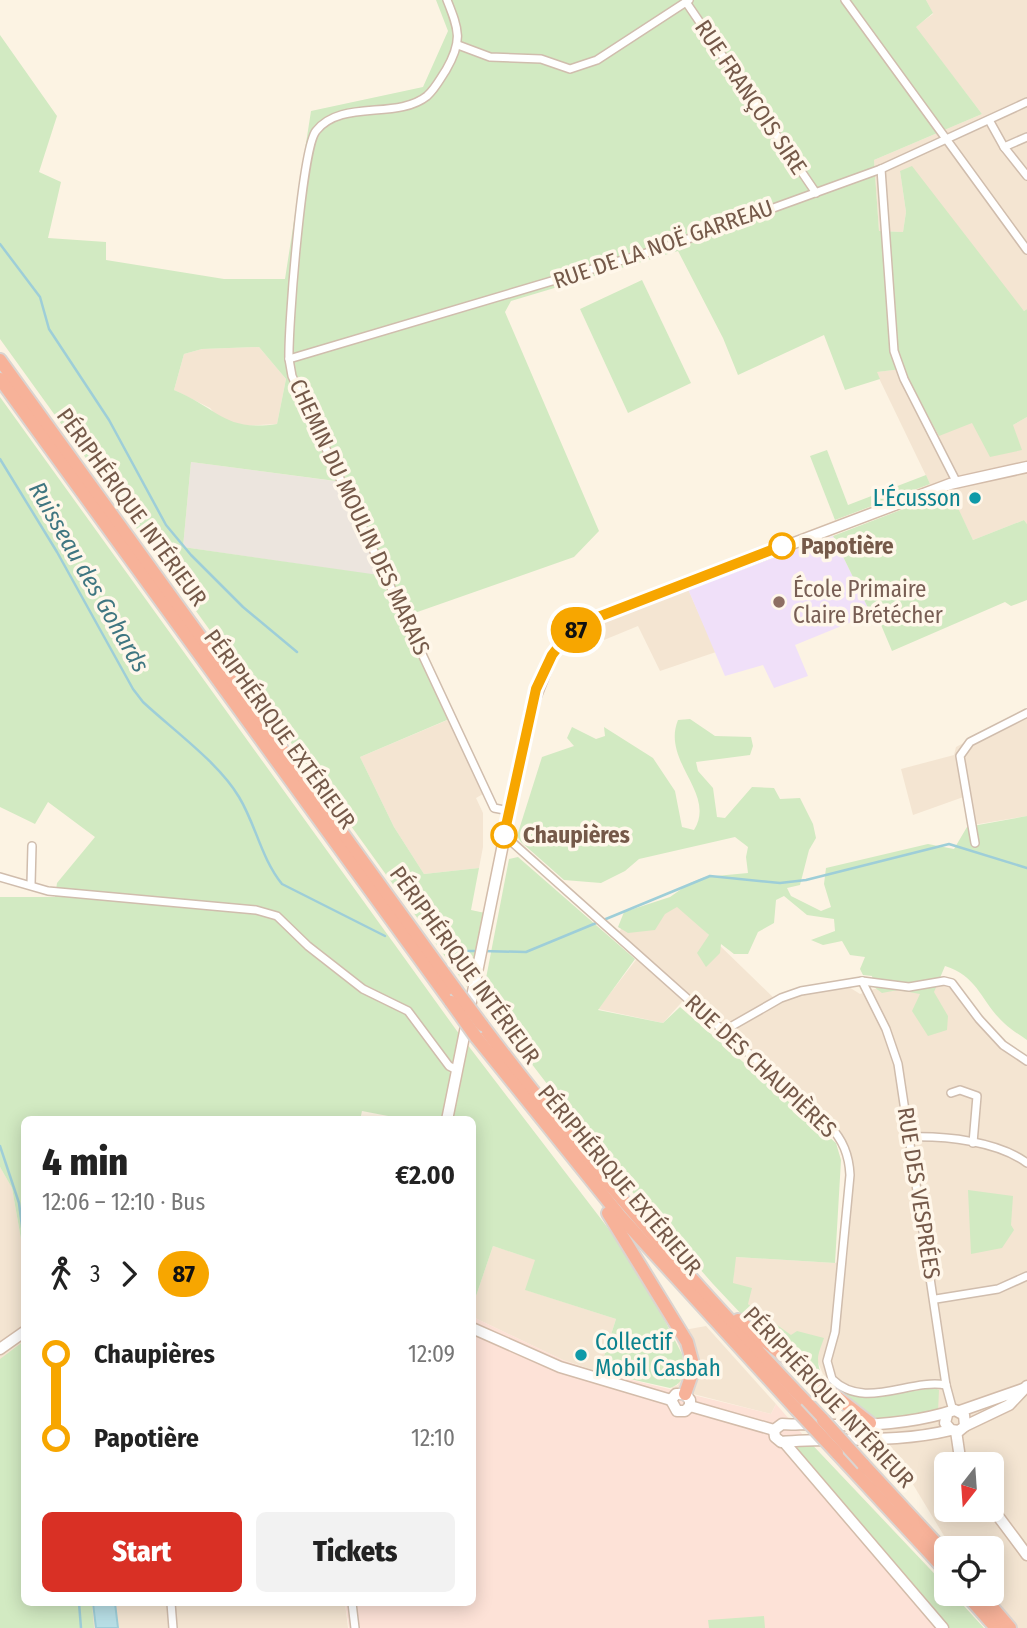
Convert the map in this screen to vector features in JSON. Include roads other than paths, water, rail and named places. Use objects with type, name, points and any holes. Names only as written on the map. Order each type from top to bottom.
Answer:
[{"type":"highway","name":"PÉRIPHÉRIQUE INTÉRIEUR","points":[[0,360],[479,1031],[714,1305],[934,1541]]},
{"type":"highway","name":"PÉRIPHÉRIQUE EXTÉRIEUR","points":[[0,379],[453,996]]},
{"type":"highway","name":"PÉRIPHÉRIQUE EXTÉRIEUR","points":[[479,1031],[605,1199],[934,1558]]},
{"type":"highway","points":[[605,1199],[606,1210],[627,1240],[687,1342],[694,1368],[687,1400]]},
{"type":"highway","points":[[714,1305],[727,1309],[760,1339],[872,1424]]},
{"type":"highway","points":[[980,1606],[1001,1626]]},
{"type":"highway","points":[[988,1606],[1001,1626]]},
{"type":"street","points":[[447,0],[457,26],[458,45],[490,57],[541,59],[570,69],[597,60],[688,1]]},
{"type":"street","points":[[845,0],[1027,250]]},
{"type":"street","name":"RUE FRANÇOIS SIRE","points":[[688,1],[816,193]]},
{"type":"street","name":"CHEMIN DU MOULIN DES MARAIS","points":[[458,45],[436,86],[425,98],[325,121],[314,132],[308,150],[300,216],[289,359],[292,376],[494,808],[510,811]]},
{"type":"street","name":"RUE DE LA NOË GARREAU","points":[[289,359],[663,248],[881,169],[1027,102]]},
{"type":"street","points":[[989,120],[1004,147],[1027,176]]},
{"type":"street","points":[[1004,147],[1027,137]]},
{"type":"street","points":[[881,169],[894,351],[904,379],[957,483]]},
{"type":"street","points":[[448,1116],[536,689],[552,655],[578,629],[593,619],[957,483],[1027,467]]},
{"type":"street","points":[[975,843],[961,764],[963,749],[970,742],[1027,713]]},
{"type":"street","name":"RUE DES CHAUPIÈRES","points":[[504,835],[829,1125],[846,1150],[849,1175],[835,1332],[828,1355],[831,1377],[839,1385],[858,1392],[946,1385]]},
{"type":"street","points":[[31,884],[32,846]]},
{"type":"street","points":[[0,877],[48,891],[256,910],[277,916],[308,946],[363,989],[408,1011],[449,1066],[457,1070]]},
{"type":"street","points":[[725,1030],[792,993],[862,981],[909,987],[948,981],[986,1028],[1013,1053],[1027,1061]]},
{"type":"street","name":"RUE DES VESPRÉES","points":[[862,981],[886,1029],[898,1064],[936,1299],[946,1385],[953,1412]]},
{"type":"street","points":[[951,1093],[960,1090],[977,1096],[973,1143]]},
{"type":"street","points":[[909,1137],[973,1143],[1016,1155],[1027,1163]]},
{"type":"street","points":[[936,1299],[998,1289],[1027,1276]]},
{"type":"street","points":[[476,1330],[594,1379],[671,1401],[677,1412],[685,1411],[687,1400]]},
{"type":"street","points":[[0,1349],[21,1334]]},
{"type":"street","points":[[1025,1387],[1009,1405],[957,1429],[867,1440],[787,1441],[775,1437],[774,1430],[778,1424],[872,1424],[953,1412],[1025,1387]]},
{"type":"street","points":[[671,1401],[676,1394],[774,1430]]},
{"type":"street","points":[[953,1412],[966,1417],[957,1429],[960,1452]]},
{"type":"street","points":[[953,1412],[946,1423],[957,1429]]},
{"type":"street","points":[[872,1424],[882,1432],[880,1438]]},
{"type":"street","points":[[867,1440],[864,1432],[872,1424]]},
{"type":"street","points":[[787,1441],[792,1432],[788,1425]]},
{"type":"street","points":[[787,1441],[943,1628]]},
{"type":"street","points":[[1002,1522],[1027,1555]]},
{"type":"street","points":[[171,1606],[173,1628]]},
{"type":"street","points":[[352,1606],[355,1628]]},
{"type":"water","points":[[93,1606],[115,1606],[118,1628],[96,1628]]},
{"type":"waterway","points":[[0,244],[40,297],[49,329],[109,420],[166,525],[191,555],[243,607],[297,652]]},
{"type":"waterway","name":"Ruisseau des Gohards","points":[[0,459],[57,552],[133,689],[143,702],[208,759],[230,784],[245,808],[269,863],[282,884],[385,936]]},
{"type":"waterway","name":"Ruisseau des Gohards","points":[[483,951],[526,952],[710,876],[780,883],[806,880],[949,844],[1027,868]]},
{"type":"waterway","name":"Ruisseau des Gohards","points":[[451,951],[477,951]]},
{"type":"waterway","points":[[0,1146],[19,1203],[21,1219]]},
{"type":"waterway","points":[[79,1606],[81,1628]]},
{"type":"place","name":"L'Écusson","points":[[975,498]]},
{"type":"place","name":"Papotière","points":[[782,546]]},
{"type":"place","name":"École Primaire Claire Brétécher","points":[[779,602]]},
{"type":"place","name":"Chaupières","points":[[504,835]]},
{"type":"place","name":"Collectif Mobil Casbah","points":[[581,1355]]}]
